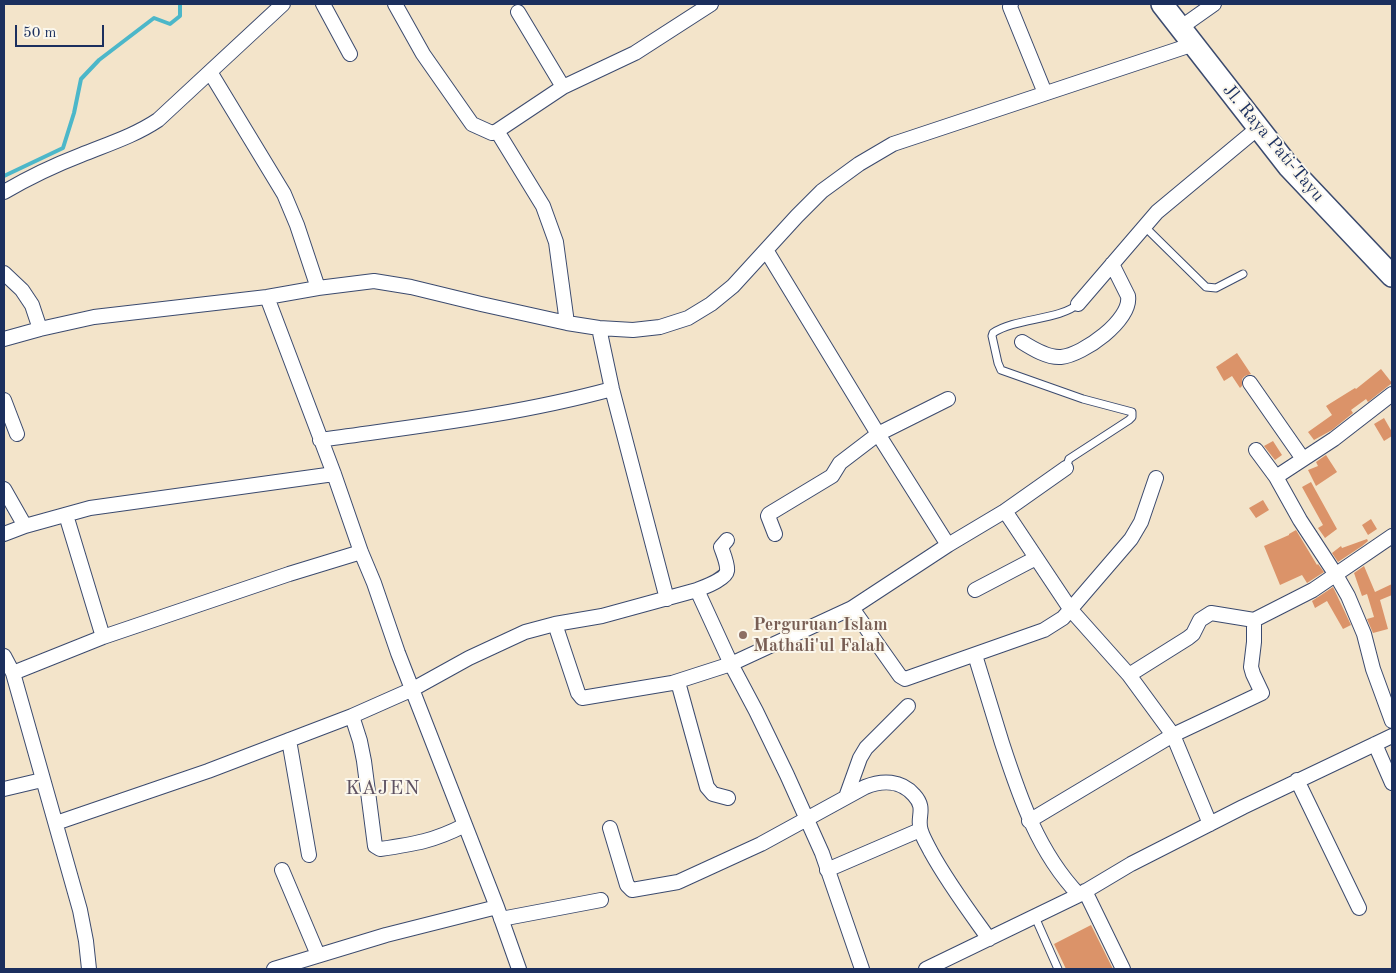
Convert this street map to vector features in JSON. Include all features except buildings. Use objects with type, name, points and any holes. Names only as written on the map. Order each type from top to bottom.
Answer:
[{"type":"main road","name":"Jl. Raya Pati-Tayu","points":[[1162,4],[1289,167],[1389,265]]},
{"type":"street","points":[[4,192],[81,155],[142,131],[158,120],[283,4]]},
{"type":"street","points":[[323,4],[350,54]]},
{"type":"street","points":[[395,4],[423,54],[472,124],[488,132],[497,131],[563,87],[635,52],[711,4]]},
{"type":"street","points":[[1011,4],[1010,7],[1045,93]]},
{"type":"street","points":[[1180,28],[1214,4]]},
{"type":"street","points":[[518,12],[563,87]]},
{"type":"street","points":[[4,339],[94,317],[266,297],[374,281],[411,287],[568,323],[599,328],[633,330],[660,327],[688,318],[712,304],[732,286],[822,191],[859,164],[893,144],[1194,44]]},
{"type":"street","points":[[210,72],[284,194],[297,225],[318,288]]},
{"type":"street","points":[[1078,304],[1157,212],[1258,128]]},
{"type":"street","points":[[497,131],[543,206],[556,242],[568,323]]},
{"type":"street","points":[[766,250],[948,545]]},
{"type":"street","points":[[1022,342],[1046,354],[1062,357],[1083,348],[1109,330],[1124,315],[1129,301],[1112,264]]},
{"type":"street","points":[[4,273],[22,290],[32,305],[40,329]]},
{"type":"street","points":[[266,297],[334,474],[398,653],[519,969]]},
{"type":"street","points":[[599,328],[612,389],[666,599]]},
{"type":"street","points":[[1250,383],[1303,459]]},
{"type":"street","points":[[320,440],[508,413],[567,402],[612,389]]},
{"type":"street","points":[[1276,478],[1334,439],[1392,394]]},
{"type":"street","points":[[775,534],[768,516],[770,514],[832,476],[840,463],[878,434],[948,399]]},
{"type":"street","points":[[4,401],[17,434]]},
{"type":"street","points":[[1256,450],[1276,478],[1348,596],[1364,634],[1373,669],[1392,721]]},
{"type":"street","points":[[555,624],[578,693],[582,698],[678,682],[731,664],[852,608],[1004,511],[1066,468]]},
{"type":"street","points":[[4,534],[25,526],[90,508],[334,474]]},
{"type":"street","points":[[852,608],[902,678],[907,679],[1044,630],[1064,618],[1131,539],[1141,522],[1156,478]]},
{"type":"street","points":[[4,489],[25,526]]},
{"type":"street","points":[[1004,511],[1071,610],[1129,674],[1173,735],[1210,824]]},
{"type":"street","points":[[66,515],[103,637]]},
{"type":"street","points":[[1129,674],[1188,638],[1200,620],[1211,613],[1254,620],[1313,590],[1392,536]]},
{"type":"street","points":[[56,823],[153,790],[352,716],[413,689],[469,658],[525,632],[555,624],[602,616],[697,590],[726,574],[727,568],[721,547],[727,540]]},
{"type":"street","points":[[13,673],[103,637],[289,574],[361,552]]},
{"type":"street","points":[[975,590],[1036,558]]},
{"type":"street","points":[[697,590],[731,664],[764,727],[822,853],[862,969]]},
{"type":"street","points":[[1029,821],[1173,735],[1262,692],[1251,667],[1254,620]]},
{"type":"street","points":[[975,655],[1017,790],[1029,821],[1058,872],[1082,893],[1123,969]]},
{"type":"street","points":[[4,656],[13,673],[80,910],[89,969]]},
{"type":"street","points":[[678,682],[707,787],[714,794],[728,798]]},
{"type":"street","points":[[846,797],[860,758],[866,748],[908,706]]},
{"type":"street","points":[[352,716],[364,761],[375,846],[380,849],[423,842],[444,836],[465,825]]},
{"type":"street","points":[[926,969],[1082,893],[1131,864],[1297,780],[1392,736]]},
{"type":"street","points":[[289,740],[309,855]]},
{"type":"street","points":[[1375,744],[1392,783]]},
{"type":"street","points":[[4,789],[42,780]]},
{"type":"street","points":[[1297,780],[1359,908]]},
{"type":"street","points":[[610,828],[626,885],[632,890],[678,882],[761,844],[865,787],[882,782],[901,785],[908,789],[920,802],[922,808],[920,830],[939,867],[989,939]]},
{"type":"street","points":[[827,870],[920,830]]},
{"type":"street","points":[[282,870],[318,955]]},
{"type":"street","points":[[274,969],[386,935],[499,913],[601,900]]},
{"type":"lane","points":[[1144,227],[1206,287],[1216,288],[1243,274]]},
{"type":"lane","points":[[1066,468],[1069,459],[1129,420],[1132,417],[1132,412],[1083,400],[1001,370],[992,336],[993,333],[1000,329],[1034,318],[1065,312],[1078,304]]},
{"type":"lane","points":[[1035,916],[1058,969]]},
{"type":"waterway","points":[[4,176],[63,148],[74,113],[81,79],[99,60],[154,18],[170,24],[180,16],[180,4]]},
{"type":"place","name":"Perguruan Islam Mathali'ul Falah","points":[[743,635]]},
{"type":"district","name":"KAJEN","points":[[383,789]]}]
